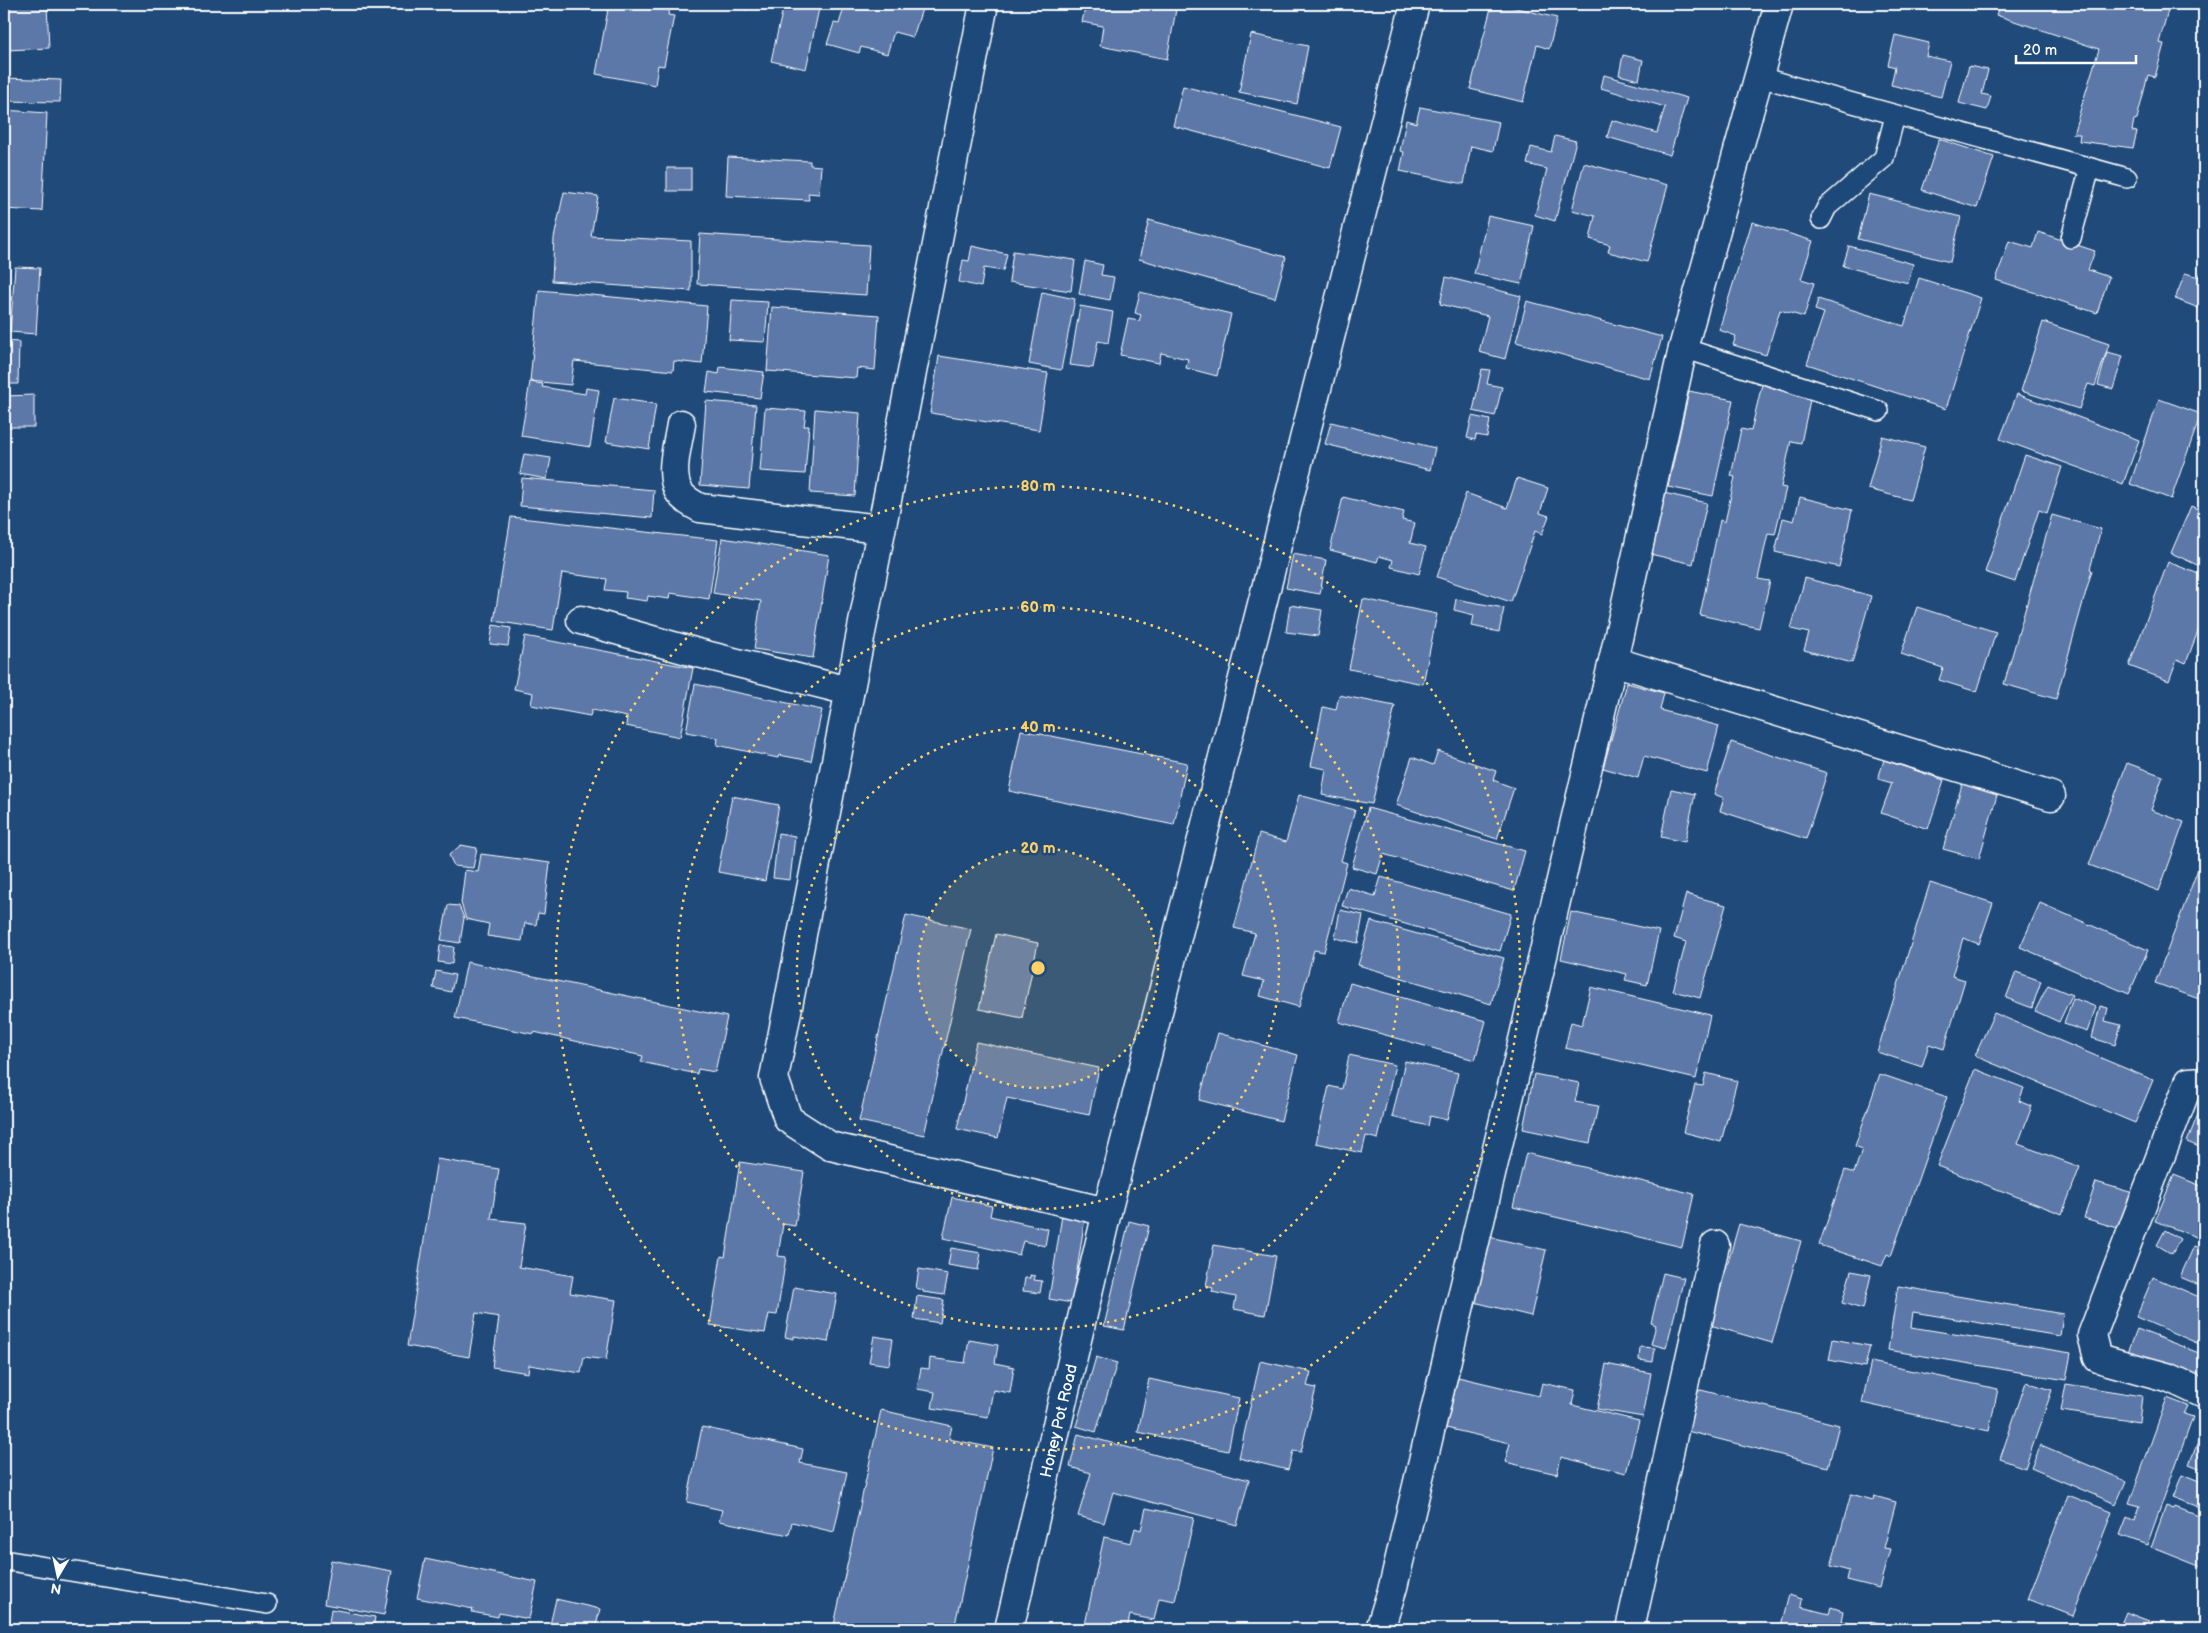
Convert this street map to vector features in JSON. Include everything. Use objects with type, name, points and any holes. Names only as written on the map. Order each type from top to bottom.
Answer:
[{"type":"street","points":[[984,4],[774,1078],[788,1119],[830,1146],[1107,1212]]},
{"type":"street","name":"Honey Pot Road","points":[[1009,1629],[1107,1212],[1414,4]]},
{"type":"street","points":[[1380,1629],[1393,1587],[1613,661],[1683,348],[1779,4]]},
{"type":"street","points":[[681,424],[674,470],[678,491],[689,502],[700,508],[880,530]]},
{"type":"street","points":[[581,620],[694,652],[849,691]]},
{"type":"street","points":[[1613,661],[2051,796]]},
{"type":"street","points":[[2204,1081],[2190,1082],[2092,1335],[2098,1358],[2170,1378],[2204,1394]]},
{"type":"street","points":[[1630,1629],[1715,1245]]},
{"type":"lane","points":[[1760,77],[1895,116],[1969,133],[2127,178]]},
{"type":"lane","points":[[1821,219],[1827,207],[1884,158],[1895,116]]},
{"type":"lane","points":[[2071,238],[2090,168]]},
{"type":"lane","points":[[1683,348],[1879,411]]},
{"type":"lane","points":[[4,1560],[268,1604]]},
{"type":"building","points":[[4,4],[47,4],[49,48],[7,50],[6,35],[4,35]]},
{"type":"building","points":[[609,4],[671,4],[668,15],[674,16],[664,66],[658,65],[655,85],[596,74]]},
{"type":"building","points":[[728,4],[749,4],[747,10]]},
{"type":"building","points":[[784,4],[820,4],[806,69],[771,61]]},
{"type":"building","points":[[845,4],[903,4],[922,9],[913,37],[894,32],[887,54],[861,47],[859,53],[827,44],[834,23],[839,24]]},
{"type":"building","points":[[1086,4],[1177,4],[1167,59],[1100,46],[1103,26],[1082,22]]},
{"type":"building","points":[[1492,4],[1500,4],[1557,18],[1549,49],[1537,45],[1523,102],[1470,89]]},
{"type":"building","points":[[2000,4],[2146,4],[2168,10],[2159,43],[2164,44],[2155,77],[2148,75],[2137,119],[2134,120],[2132,131],[2137,132],[2133,148],[2079,141],[2080,134],[2073,134],[2099,49],[1996,15]]},
{"type":"building","points":[[1251,34],[1308,46],[1297,104],[1239,92]]},
{"type":"building","points":[[1895,35],[1929,43],[1926,56],[1950,61],[1941,97],[1891,85],[1895,67],[1888,65]]},
{"type":"building","points":[[1623,55],[1643,60],[1639,80],[1619,75]]},
{"type":"building","points":[[1969,66],[1988,70],[1982,94],[1991,96],[1987,110],[1959,103]]},
{"type":"building","points":[[1604,75],[1687,98],[1670,155],[1607,137],[1612,120],[1657,133],[1665,107],[1601,88]]},
{"type":"building","points":[[4,78],[61,80],[60,102],[4,101]]},
{"type":"building","points":[[1183,86],[1341,127],[1330,168],[1173,126]]},
{"type":"building","points":[[1420,107],[1499,122],[1493,151],[1471,146],[1464,184],[1400,171],[1404,152],[1400,151],[1406,120],[1416,123]]},
{"type":"building","points":[[4,110],[47,113],[42,211],[4,209]]},
{"type":"building","points":[[1555,136],[1576,141],[1555,221],[1535,215],[1547,169],[1527,164],[1531,147],[1551,152]]},
{"type":"building","points":[[1939,139],[1994,157],[1977,208],[1922,190]]},
{"type":"building","points":[[728,157],[810,161],[810,165],[821,166],[819,194],[808,193],[809,200],[726,196]]},
{"type":"building","points":[[1584,163],[1668,185],[1647,262],[1608,252],[1610,245],[1590,239],[1595,216],[1572,210]]},
{"type":"building","points":[[667,168],[691,168],[691,191],[667,191]]},
{"type":"building","points":[[564,192],[598,196],[591,236],[691,241],[691,291],[552,281],[554,238]]},
{"type":"building","points":[[1869,194],[1961,217],[1950,262],[1858,239]]},
{"type":"building","points":[[1488,216],[1534,226],[1521,284],[1474,274]]},
{"type":"building","points":[[1149,220],[1286,257],[1275,298],[1139,259]]},
{"type":"building","points":[[1752,222],[1813,241],[1801,279],[1814,283],[1804,317],[1780,310],[1766,355],[1733,345],[1736,336],[1719,330]]},
{"type":"building","points":[[2038,232],[2095,251],[2088,270],[2109,277],[2097,313],[1996,280],[2009,241],[2033,248]]},
{"type":"building","points":[[700,234],[869,245],[866,295],[697,284]]},
{"type":"building","points":[[972,246],[1007,254],[1003,271],[984,268],[981,287],[959,282],[963,260],[969,261]]},
{"type":"building","points":[[1849,246],[1913,264],[1908,283],[1843,266]]},
{"type":"building","points":[[1013,251],[1075,260],[1071,291],[1009,282]]},
{"type":"building","points":[[1085,261],[1103,265],[1101,275],[1114,277],[1110,300],[1079,294]]},
{"type":"building","points":[[2204,264],[2204,310],[2175,299],[2185,273],[2199,277]]},
{"type":"building","points":[[15,267],[40,268],[36,334],[10,332]]},
{"type":"building","points":[[1446,277],[1521,296],[1505,359],[1479,352],[1488,316],[1440,304]]},
{"type":"building","points":[[1919,278],[1981,298],[1946,409],[1807,364],[1824,313],[1815,310],[1818,299],[1904,326]]},
{"type":"building","points":[[539,290],[707,306],[702,364],[674,361],[673,371],[574,361],[571,385],[530,381]]},
{"type":"building","points":[[1042,292],[1075,299],[1061,370],[1029,364]]},
{"type":"building","points":[[1140,292],[1231,314],[1217,376],[1186,368],[1188,359],[1161,353],[1159,363],[1120,355],[1128,319],[1139,321],[1141,315],[1135,313]]},
{"type":"building","points":[[732,300],[768,302],[765,342],[729,340]]},
{"type":"building","points":[[1527,301],[1662,337],[1650,379],[1516,342]]},
{"type":"building","points":[[1080,306],[1113,312],[1108,343],[1098,341],[1093,368],[1070,365]]},
{"type":"building","points":[[772,307],[879,315],[875,370],[857,368],[856,378],[767,371]]},
{"type":"building","points":[[2043,322],[2109,344],[2095,386],[2088,384],[2079,409],[2021,391]]},
{"type":"building","points":[[4,341],[19,342],[18,384],[4,384]]},
{"type":"building","points":[[2107,352],[2123,356],[2113,389],[2098,385]]},
{"type":"building","points":[[939,356],[1048,373],[1039,430],[930,413]]},
{"type":"building","points":[[720,367],[764,372],[760,398],[706,392],[709,372],[719,374]]},
{"type":"building","points":[[1482,369],[1490,370],[1487,384],[1502,387],[1495,416],[1473,411]]},
{"type":"building","points":[[530,382],[543,384],[542,387],[585,394],[586,388],[599,390],[590,447],[521,436]]},
{"type":"building","points":[[1762,384],[1811,395],[1801,443],[1791,441],[1781,487],[1786,488],[1775,534],[1768,533],[1758,579],[1770,581],[1759,628],[1700,615],[1720,520],[1725,522],[1735,477],[1731,476],[1741,429],[1751,431]]},
{"type":"building","points":[[1689,391],[1733,400],[1713,496],[1668,487]]},
{"type":"building","points":[[2017,394],[2139,440],[2123,484],[2000,439]]},
{"type":"building","points":[[34,395],[34,427],[4,427],[4,396]]},
{"type":"building","points":[[614,398],[656,404],[649,449],[606,442]]},
{"type":"building","points":[[2159,399],[2201,414],[2171,499],[2130,484]]},
{"type":"building","points":[[706,401],[756,405],[749,489],[700,485]]},
{"type":"building","points":[[765,408],[806,411],[804,426],[809,426],[805,474],[760,471]]},
{"type":"building","points":[[815,409],[860,413],[855,496],[810,493]]},
{"type":"building","points":[[1472,416],[1490,420],[1487,437],[1476,435],[1475,440],[1467,438]]},
{"type":"building","points":[[1331,422],[1435,448],[1430,470],[1325,444]]},
{"type":"building","points":[[1882,436],[1925,447],[1910,500],[1868,489]]},
{"type":"building","points":[[524,454],[551,458],[547,479],[520,474]]},
{"type":"building","points":[[2025,455],[2062,467],[2047,513],[2039,510],[2015,582],[1985,572]]},
{"type":"building","points":[[522,478],[654,490],[652,518],[520,506]]},
{"type":"building","points":[[1517,478],[1548,488],[1540,513],[1549,516],[1542,534],[1535,531],[1511,602],[1437,577],[1466,493],[1507,508]]},
{"type":"building","points":[[1664,493],[1707,503],[1693,564],[1650,554]]},
{"type":"building","points":[[1343,497],[1404,512],[1402,520],[1415,523],[1410,543],[1426,547],[1419,574],[1391,567],[1393,560],[1379,556],[1377,562],[1330,550]]},
{"type":"building","points":[[1800,497],[1852,510],[1839,567],[1775,552],[1783,518],[1794,521]]},
{"type":"building","points":[[2191,506],[2204,512],[2204,568],[2171,553]]},
{"type":"building","points":[[2052,515],[2101,529],[2090,569],[2092,570],[2056,699],[2004,684]]},
{"type":"building","points":[[511,517],[718,540],[709,599],[670,593],[669,599],[648,596],[647,601],[625,598],[626,592],[605,590],[607,579],[562,573],[553,630],[494,621]]},
{"type":"building","points":[[722,538],[829,555],[813,658],[754,649],[761,601],[713,593]]},
{"type":"building","points":[[1293,554],[1326,560],[1320,594],[1286,588]]},
{"type":"building","points":[[2168,562],[2204,576],[2204,615],[2186,663],[2177,659],[2169,681],[2129,666]]},
{"type":"building","points":[[1805,578],[1871,596],[1852,663],[1804,650],[1809,633],[1791,629]]},
{"type":"building","points":[[1363,599],[1437,614],[1423,684],[1349,669]]},
{"type":"building","points":[[1456,599],[1504,608],[1499,632],[1472,626],[1474,615],[1454,610]]},
{"type":"building","points":[[1290,605],[1322,610],[1318,636],[1286,632]]},
{"type":"building","points":[[1917,607],[1996,632],[1977,692],[1939,680],[1943,668],[1901,654]]},
{"type":"building","points":[[493,625],[511,628],[508,646],[490,644]]},
{"type":"building","points":[[525,636],[693,668],[680,737],[626,726],[627,717],[592,710],[590,716],[531,705],[533,693],[514,689]]},
{"type":"building","points":[[1627,683],[1664,693],[1660,710],[1719,726],[1707,773],[1644,756],[1638,778],[1603,768]]},
{"type":"building","points":[[695,684],[822,710],[811,761],[779,755],[778,758],[717,745],[718,738],[686,732]]},
{"type":"building","points":[[1339,695],[1395,706],[1372,804],[1322,795],[1326,769],[1311,766],[1323,707],[1336,710]]},
{"type":"building","points":[[1021,730],[1187,763],[1174,825],[1009,791]]},
{"type":"building","points":[[1731,742],[1827,773],[1806,839],[1720,811],[1724,798],[1714,794]]},
{"type":"building","points":[[1438,751],[1496,771],[1493,780],[1514,788],[1497,839],[1396,805],[1412,757],[1433,765]]},
{"type":"building","points":[[1884,760],[1944,780],[1928,829],[1881,813],[1892,783],[1878,779]]},
{"type":"building","points":[[2127,763],[2163,776],[2151,810],[2184,822],[2159,891],[2089,865]]},
{"type":"building","points":[[1964,778],[1999,788],[1979,859],[1943,849]]},
{"type":"building","points":[[1671,789],[1695,794],[1685,842],[1661,837]]},
{"type":"building","points":[[1299,795],[1355,810],[1341,861],[1347,863],[1324,952],[1314,950],[1299,1007],[1260,996],[1264,981],[1243,976],[1255,933],[1234,928],[1259,834],[1286,842]]},
{"type":"building","points":[[732,796],[779,805],[765,881],[718,872]]},
{"type":"building","points":[[1368,808],[1525,851],[1514,891],[1383,854],[1377,874],[1352,867]]},
{"type":"building","points":[[778,833],[795,836],[790,880],[773,878]]},
{"type":"building","points":[[461,845],[477,848],[473,868],[454,866],[449,855]]},
{"type":"building","points":[[2204,853],[2204,983],[2199,999],[2155,983]]},
{"type":"building","points":[[481,854],[550,863],[544,914],[538,913],[536,925],[525,923],[522,941],[487,936],[489,924],[466,919],[461,903],[465,870],[478,872]]},
{"type":"building","points":[[1381,877],[1511,914],[1500,951],[1342,906],[1348,888],[1375,896]]},
{"type":"building","points":[[1930,883],[1993,903],[1979,944],[1963,938],[1952,976],[1965,980],[1944,1049],[1929,1044],[1922,1067],[1877,1052]]},
{"type":"building","points":[[1686,894],[1726,905],[1700,998],[1673,991],[1686,942],[1674,938]]},
{"type":"building","points":[[2040,903],[2148,950],[2129,994],[2020,947]]},
{"type":"building","points":[[448,905],[459,906],[464,918],[460,943],[441,940]]},
{"type":"building","points":[[1340,910],[1363,915],[1358,943],[1335,938]]},
{"type":"building","points":[[1571,912],[1659,931],[1647,985],[1625,980],[1627,974],[1561,959]]},
{"type":"building","points":[[906,915],[971,929],[924,1135],[859,1121]]},
{"type":"building","points":[[1371,921],[1504,958],[1491,1004],[1358,965]]},
{"type":"building","points":[[996,934],[1038,943],[1022,1018],[979,1009]]},
{"type":"building","points":[[440,945],[454,947],[452,964],[438,962]]},
{"type":"building","points":[[467,962],[727,1017],[715,1072],[698,1069],[697,1074],[641,1062],[643,1056],[534,1032],[533,1034],[455,1018]]},
{"type":"building","points":[[436,971],[455,975],[451,992],[433,988]]},
{"type":"building","points":[[2016,972],[2041,981],[2032,1008],[2006,998]]},
{"type":"building","points":[[1350,983],[1486,1021],[1475,1060],[1339,1022]]},
{"type":"building","points":[[2048,985],[2072,995],[2059,1022],[2035,1011]]},
{"type":"building","points":[[1591,987],[1710,1015],[1696,1079],[1565,1048],[1571,1022],[1582,1025]]},
{"type":"building","points":[[2073,998],[2096,1007],[2087,1032],[2064,1024]]},
{"type":"building","points":[[2100,1006],[2108,1008],[2105,1021],[2121,1025],[2115,1045],[2092,1038]]},
{"type":"building","points":[[1994,1013],[2153,1080],[2135,1123],[1975,1056]]},
{"type":"building","points":[[1218,1033],[1298,1055],[1281,1121],[1199,1100]]},
{"type":"building","points":[[976,1042],[1099,1068],[1089,1115],[1007,1098],[998,1138],[957,1129]]},
{"type":"building","points":[[1349,1055],[1395,1065],[1378,1139],[1366,1136],[1362,1153],[1316,1143],[1329,1086],[1342,1089]]},
{"type":"building","points":[[1405,1061],[1458,1073],[1447,1120],[1430,1116],[1428,1126],[1392,1117]]},
{"type":"building","points":[[1975,1069],[2024,1088],[2019,1101],[2032,1106],[2018,1144],[2080,1167],[2062,1214],[1937,1166]]},
{"type":"building","points":[[1706,1073],[1737,1081],[1721,1142],[1683,1132],[1695,1085],[1703,1086]]},
{"type":"building","points":[[1534,1074],[1579,1083],[1575,1102],[1598,1106],[1590,1143],[1523,1129]]},
{"type":"building","points":[[1880,1074],[1947,1097],[1891,1256],[1887,1254],[1882,1266],[1819,1245],[1845,1170],[1854,1173],[1862,1149],[1855,1146]]},
{"type":"building","points":[[2204,1099],[2204,1149],[2187,1142]]},
{"type":"building","points":[[1526,1153],[1694,1194],[1682,1247],[1513,1207]]},
{"type":"building","points":[[437,1159],[499,1169],[491,1219],[526,1223],[519,1267],[573,1276],[570,1293],[616,1300],[606,1360],[584,1357],[581,1373],[529,1365],[528,1373],[492,1367],[499,1317],[476,1313],[469,1357],[407,1346]]},
{"type":"building","points":[[740,1162],[804,1172],[795,1226],[783,1224],[778,1256],[786,1257],[777,1315],[769,1314],[765,1333],[710,1325],[721,1256],[725,1257]]},
{"type":"building","points":[[2174,1175],[2204,1187],[2204,1240],[2155,1221]]},
{"type":"building","points":[[2096,1182],[2133,1193],[2121,1229],[2084,1218]]},
{"type":"building","points":[[952,1197],[992,1206],[990,1216],[1048,1229],[1045,1246],[1023,1241],[1019,1255],[943,1238]]},
{"type":"building","points":[[1062,1215],[1085,1218],[1072,1303],[1049,1299]]},
{"type":"building","points":[[1129,1221],[1149,1226],[1124,1330],[1104,1326]]},
{"type":"building","points":[[1739,1224],[1801,1241],[1772,1343],[1710,1325]]},
{"type":"building","points":[[2165,1230],[2180,1239],[2172,1254],[2157,1245]]},
{"type":"building","points":[[1485,1236],[1546,1250],[1531,1316],[1470,1301]]},
{"type":"building","points":[[1214,1245],[1276,1256],[1265,1315],[1234,1309],[1236,1297],[1212,1292],[1213,1288],[1206,1286]]},
{"type":"building","points":[[2194,1246],[2204,1250],[2204,1287],[2180,1277]]},
{"type":"building","points":[[951,1248],[981,1253],[978,1270],[948,1265]]},
{"type":"building","points":[[919,1269],[948,1274],[944,1295],[923,1292],[923,1290],[916,1288]]},
{"type":"building","points":[[1851,1271],[1871,1275],[1863,1309],[1842,1303]]},
{"type":"building","points":[[1663,1273],[1684,1278],[1666,1348],[1651,1344],[1656,1325],[1651,1323]]},
{"type":"building","points":[[1030,1275],[1035,1276],[1034,1280],[1042,1281],[1040,1293],[1023,1291],[1025,1278],[1030,1278]]},
{"type":"building","points":[[2153,1277],[2204,1299],[2204,1346],[2136,1317]]},
{"type":"building","points":[[1898,1286],[2063,1314],[2060,1336],[1913,1312],[1911,1327],[2071,1353],[2066,1380],[1888,1350]]},
{"type":"building","points":[[794,1287],[837,1294],[828,1342],[794,1336],[794,1339],[785,1337]]},
{"type":"building","points":[[917,1296],[944,1300],[940,1323],[914,1319]]},
{"type":"building","points":[[2137,1329],[2204,1355],[2204,1382],[2128,1352]]},
{"type":"building","points":[[874,1336],[893,1339],[889,1365],[869,1362]]},
{"type":"building","points":[[1833,1339],[1870,1346],[1865,1367],[1829,1360]]},
{"type":"building","points":[[969,1340],[998,1345],[995,1363],[1014,1367],[1010,1393],[993,1390],[988,1417],[932,1408],[935,1392],[917,1389],[921,1368],[929,1369],[930,1358],[965,1363]]},
{"type":"building","points":[[1640,1347],[1655,1348],[1653,1362],[1639,1360]]},
{"type":"building","points":[[1096,1357],[1117,1363],[1096,1432],[1076,1426]]},
{"type":"building","points":[[1260,1361],[1311,1372],[1307,1386],[1316,1388],[1301,1452],[1293,1451],[1288,1470],[1239,1458]]},
{"type":"building","points":[[1871,1362],[1998,1389],[1989,1431],[1862,1403]]},
{"type":"building","points":[[1606,1364],[1651,1373],[1643,1417],[1597,1409]]},
{"type":"building","points":[[1458,1377],[1539,1396],[1542,1383],[1575,1390],[1572,1405],[1639,1421],[1626,1473],[1561,1457],[1557,1474],[1505,1462],[1510,1443],[1446,1428]]},
{"type":"building","points":[[1149,1379],[1239,1398],[1228,1451],[1138,1432]]},
{"type":"building","points":[[2026,1382],[2052,1390],[2025,1468],[2000,1459]]},
{"type":"building","points":[[2066,1384],[2142,1396],[2139,1422],[2061,1411]]},
{"type":"building","points":[[1697,1389],[1839,1425],[1828,1467],[1687,1431]]},
{"type":"building","points":[[2167,1398],[2188,1406],[2184,1414],[2193,1417],[2147,1545],[2120,1535],[2127,1517],[2135,1521],[2140,1507],[2129,1504]]},
{"type":"building","points":[[881,1410],[952,1426],[949,1439],[993,1448],[954,1629],[855,1629],[834,1625]]},
{"type":"building","points":[[702,1427],[803,1449],[800,1463],[847,1472],[834,1532],[792,1522],[789,1535],[719,1521],[722,1510],[687,1502]]},
{"type":"building","points":[[2204,1428],[2204,1470],[2189,1464]]},
{"type":"building","points":[[1078,1434],[1249,1480],[1237,1525],[1113,1492],[1104,1523],[1078,1516],[1091,1473],[1070,1467]]},
{"type":"building","points":[[2041,1445],[2126,1481],[2116,1504],[2031,1468]]},
{"type":"building","points":[[2182,1475],[2204,1484],[2204,1509],[2173,1497]]},
{"type":"building","points":[[1851,1494],[1873,1500],[1874,1496],[1896,1502],[1884,1548],[1890,1549],[1879,1588],[1847,1580],[1849,1571],[1831,1566]]},
{"type":"building","points":[[2068,1495],[2112,1512],[2072,1616],[2028,1599]]},
{"type":"building","points":[[2166,1506],[2174,1509],[2175,1507],[2204,1518],[2204,1568],[2151,1547]]},
{"type":"building","points":[[1146,1508],[1194,1518],[1175,1601],[1159,1598],[1154,1620],[1130,1615],[1127,1629],[1084,1629],[1104,1537],[1131,1543],[1135,1528],[1141,1530]]},
{"type":"building","points":[[425,1559],[537,1582],[529,1619],[499,1613],[498,1617],[472,1612],[473,1609],[417,1598]]},
{"type":"building","points":[[331,1560],[392,1571],[384,1615],[324,1604]]},
{"type":"building","points":[[1789,1595],[1802,1599],[1801,1607],[1829,1614],[1831,1607],[1843,1611],[1841,1621],[1869,1628],[1871,1621],[1890,1626],[1889,1629],[1780,1629]]},
{"type":"building","points":[[556,1599],[600,1609],[595,1629],[549,1629]]},
{"type":"building","points":[[331,1609],[375,1617],[373,1629],[328,1629]]},
{"type":"building","points":[[2126,1612],[2150,1621],[2146,1629],[2119,1629]]}]
